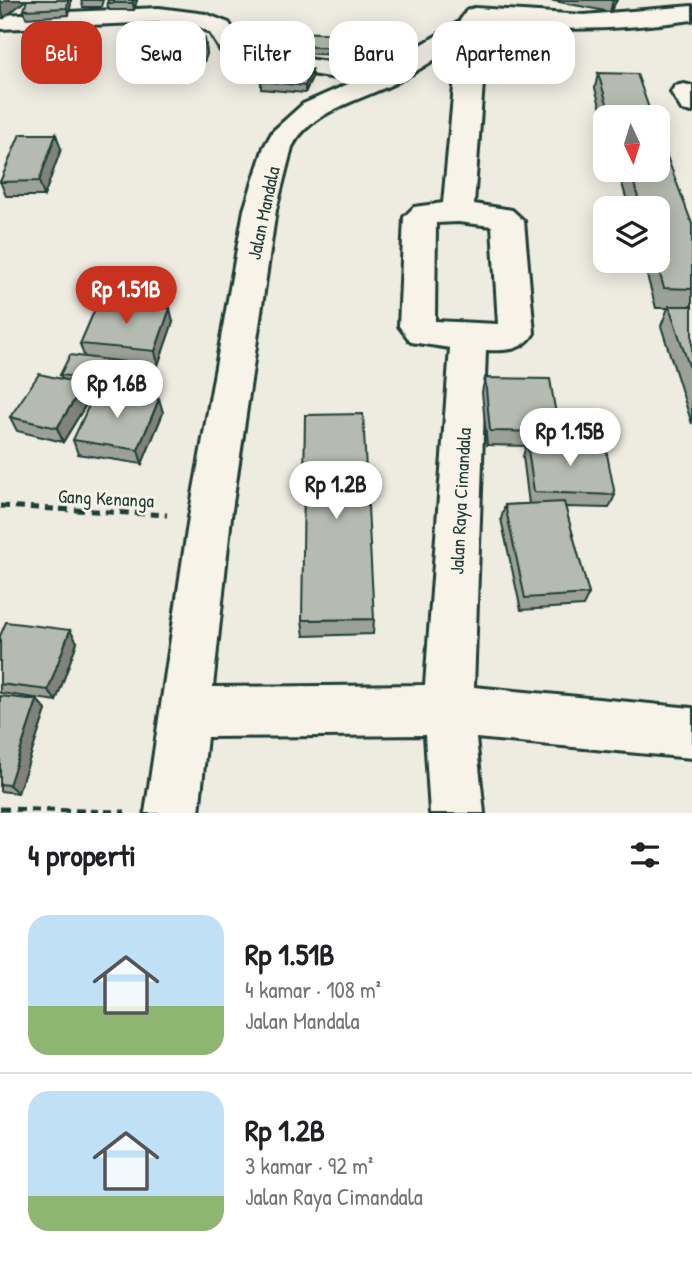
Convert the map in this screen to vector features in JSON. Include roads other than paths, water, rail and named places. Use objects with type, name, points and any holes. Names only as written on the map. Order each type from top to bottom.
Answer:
[{"type":"street","points":[[458,212],[472,56],[473,14],[519,20],[616,21],[683,9]]},
{"type":"street","name":"Jalan Mandala","points":[[418,54],[473,14]]},
{"type":"street","points":[[0,22],[159,15],[206,21],[220,28],[230,46],[256,59],[329,70]]},
{"type":"street","name":"Jalan Mandala","points":[[186,712],[210,517],[260,210],[278,147],[283,137],[313,110],[371,84]]},
{"type":"street","points":[[458,212],[501,217],[509,225],[516,333],[507,338],[469,336],[424,333],[417,326],[420,217],[425,214],[458,212]]},
{"type":"street","name":"Jalan Raya Cimandala","points":[[457,813],[448,710],[469,336]]},
{"type":"street","points":[[172,813],[186,712],[448,710],[692,733]]}]
